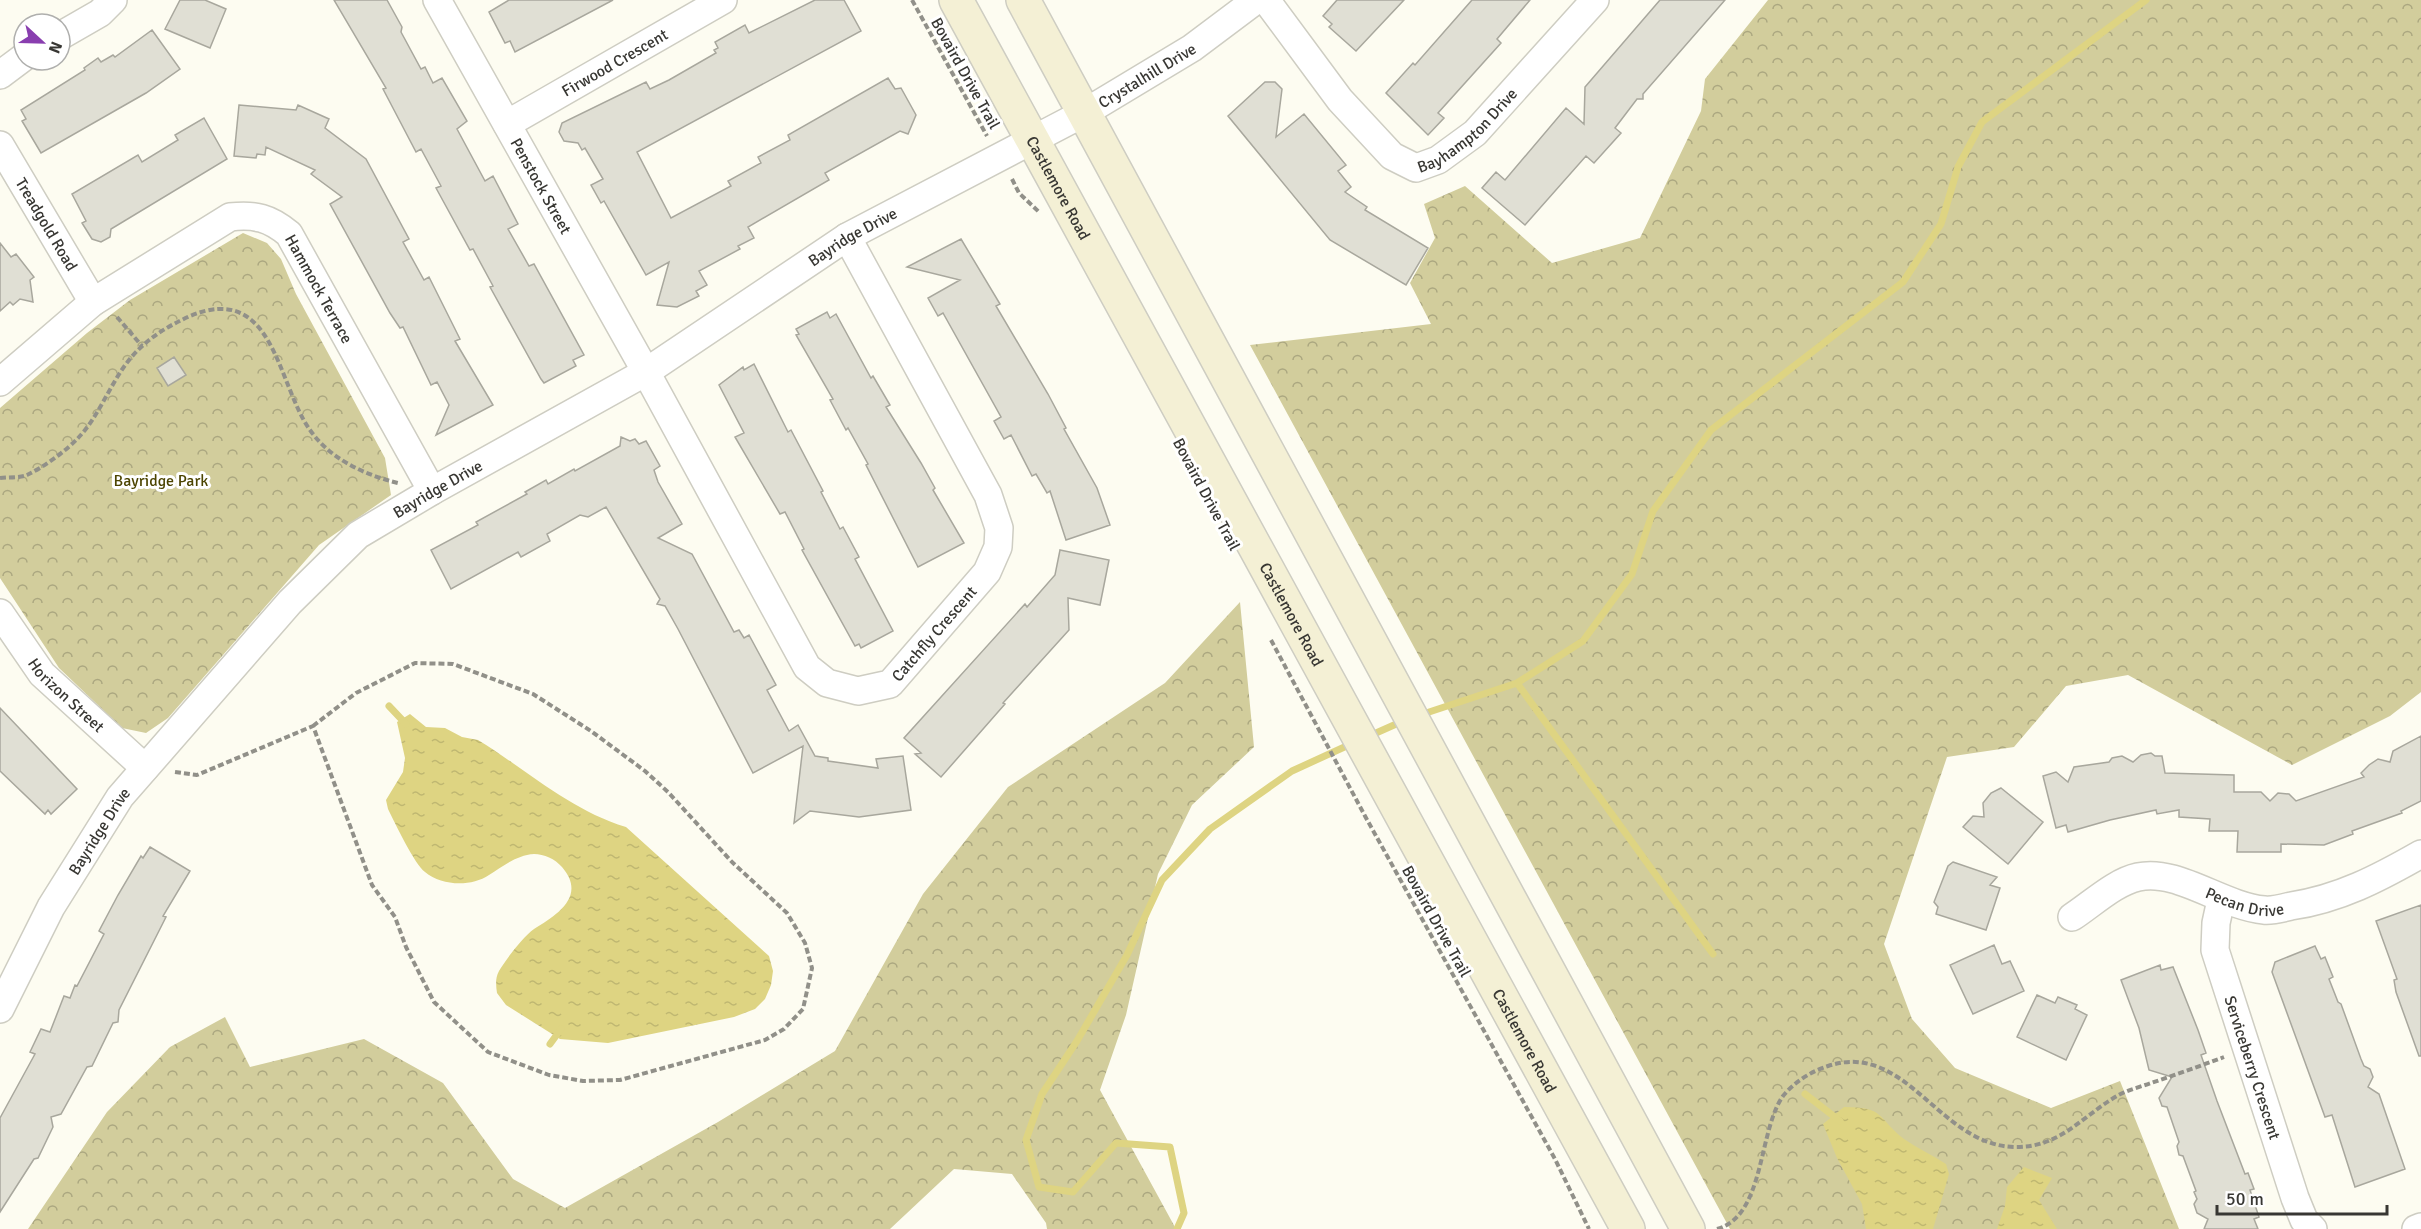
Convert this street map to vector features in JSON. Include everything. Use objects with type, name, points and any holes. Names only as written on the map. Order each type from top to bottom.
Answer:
[{"type":"main road","name":"Castlemore Road","points":[[956,0],[1032,141],[1309,679],[1399,810],[1628,1229]]},
{"type":"main road","points":[[1023,0],[1689,1229]]},
{"type":"street","points":[[72,29],[100,13],[113,0]]},
{"type":"street","name":"Penstock Street","points":[[437,0],[646,372]]},
{"type":"street","name":"Firwood Crescent","points":[[507,124],[723,0]]},
{"type":"street","name":"Crystalhill Drive","points":[[1032,141],[1084,113],[1192,48],[1256,0]]},
{"type":"street","name":"Bayhampton Drive","points":[[1266,0],[1340,100],[1392,156],[1416,168],[1438,160],[1475,133],[1595,0]]},
{"type":"street","name":"Bayridge Drive","points":[[1,1002],[51,907],[120,797],[290,602],[358,536],[432,491],[646,372],[847,237],[999,155],[1032,141]]},
{"type":"street","name":"Treadgold Road","points":[[0,145],[97,299]]},
{"type":"street","name":"Hammock Terrace","points":[[0,382],[97,299],[230,217],[253,214],[275,223],[289,234],[432,491]]},
{"type":"street","name":"Catchfly Crescent","points":[[646,372],[807,667],[826,683],[858,692],[890,684],[987,572],[998,547],[999,528],[988,495],[847,237]]},
{"type":"street","name":"Horizon Street","points":[[0,613],[42,674],[144,768]]},
{"type":"street","name":"Pecan Drive","points":[[2072,917],[2117,886],[2138,877],[2166,875],[2221,900],[2265,910],[2316,903],[2370,883],[2421,854]]},
{"type":"street","name":"Serviceberry Crescent","points":[[2221,900],[2216,923],[2216,950],[2295,1198],[2304,1220],[2313,1229]]},
{"type":"street","points":[[2416,1229],[2421,1227]]},
{"type":"path","name":"Bovaird Drive Trail","points":[[912,0],[1019,193],[1041,213]]},
{"type":"path","points":[[97,299],[141,346]]},
{"type":"path","points":[[0,478],[26,476],[79,437],[112,383],[141,346],[169,326],[203,311],[228,308],[254,321],[271,341],[294,402],[311,432],[333,454],[363,473],[432,491]]},
{"type":"path","name":"Bovaird Drive Trail","points":[[1270,636],[1309,679],[1365,816],[1555,1159],[1588,1229]]},
{"type":"path","points":[[144,768],[196,775],[314,726],[356,693],[415,663],[453,664],[533,694],[591,731],[645,771],[732,862],[787,913],[805,943],[812,968],[802,1009],[784,1029],[765,1040],[620,1080],[583,1081],[549,1075],[488,1052],[434,1002],[406,947],[395,917],[372,885],[314,726]]},
{"type":"path","points":[[1717,1229],[1734,1220],[1748,1199],[1784,1096],[1805,1076],[1828,1066],[1853,1061],[1879,1066],[1902,1078],[1948,1120],[1978,1138],[2013,1147],[2048,1143],[2118,1095],[2247,1049]]},
{"type":"green space","points":[[1768,0],[2421,0],[2421,692],[2390,716],[2292,765],[2128,675],[2066,686],[2014,747],[1947,757],[1884,944],[1912,1019],[1955,1068],[2051,1108],[2120,1081],[2179,1229],[1730,1229],[1250,345],[1431,324],[1410,283],[1435,238],[1424,204],[1465,186],[1552,263],[1640,238],[1701,111],[1705,79]]},
{"type":"green space","name":"Bayridge Park","points":[[243,233],[267,243],[281,259],[296,294],[385,458],[391,495],[319,545],[168,718],[146,733],[122,728],[59,668],[0,578],[0,408],[87,333],[130,300]]},
{"type":"green space","points":[[1240,602],[1254,747],[1192,805],[1158,874],[1126,1015],[1100,1090],[1176,1229],[1047,1229],[1046,1223],[1012,1174],[954,1169],[890,1229],[28,1229],[107,1112],[170,1047],[225,1017],[250,1067],[364,1039],[443,1083],[513,1179],[565,1208],[718,1122],[835,1051],[923,894],[1008,787],[1165,683]]},
{"type":"water","points":[[410,714],[426,727],[445,728],[462,737],[478,740],[567,800],[606,820],[626,827],[769,956],[773,971],[771,985],[765,999],[755,1009],[734,1017],[608,1043],[560,1039],[506,1005],[497,993],[496,979],[499,971],[525,937],[566,904],[571,887],[569,877],[556,862],[538,854],[516,859],[474,882],[457,883],[440,880],[421,868],[400,833],[386,800],[403,772],[405,758],[397,722]]},
{"type":"water","points":[[1844,1107],[1867,1109],[1880,1115],[1904,1139],[1946,1164],[1949,1174],[1933,1229],[1866,1229],[1862,1204],[1837,1158],[1823,1124]]},
{"type":"water","points":[[2024,1167],[2052,1178],[2039,1200],[2057,1229],[1997,1229],[2005,1206],[2007,1187]]},
{"type":"building","points":[[180,0],[205,0],[226,9],[210,48],[165,29]]},
{"type":"building","points":[[334,0],[387,0],[421,69],[425,67],[433,83],[442,78],[467,121],[457,129],[485,181],[493,176],[518,224],[508,229],[529,266],[534,264],[584,355],[573,360],[576,366],[544,383],[541,379],[490,287],[493,286],[473,249],[470,250],[436,188],[441,186],[421,149],[416,152],[383,89],[386,88]]},
{"type":"building","points":[[509,0],[613,0],[515,52],[510,41],[505,43],[489,12]]},
{"type":"building","points":[[815,0],[844,0],[861,31],[637,152],[671,218],[731,186],[728,181],[761,163],[758,157],[790,140],[788,135],[888,78],[895,89],[901,88],[916,115],[908,134],[900,131],[825,173],[829,180],[748,227],[754,238],[738,246],[740,249],[699,271],[707,285],[696,291],[699,296],[677,307],[657,305],[669,262],[646,275],[604,201],[601,203],[591,185],[603,179],[585,148],[582,150],[578,143],[564,141],[559,132],[562,123],[646,82],[650,89],[669,80],[716,53],[714,50],[718,48],[715,42],[745,25],[749,33]]},
{"type":"building","points":[[1337,0],[1404,0],[1356,51],[1329,27],[1332,24],[1323,16]]},
{"type":"building","points":[[1472,0],[1530,0],[1497,39],[1501,43],[1438,113],[1444,118],[1428,135],[1386,93],[1413,63],[1415,65]]},
{"type":"building","points":[[1660,0],[1725,0],[1643,94],[1643,99],[1637,99],[1615,128],[1621,133],[1594,163],[1586,156],[1525,225],[1482,188],[1496,172],[1505,180],[1566,108],[1584,124],[1585,87]]},
{"type":"building","points":[[152,30],[180,69],[146,93],[41,153],[22,121],[26,119],[21,110],[85,70],[84,68],[98,58],[101,62],[113,55],[115,57]]},
{"type":"building","points":[[1265,82],[1275,82],[1282,89],[1276,137],[1304,114],[1346,165],[1338,171],[1351,187],[1345,192],[1367,207],[1365,210],[1428,248],[1406,285],[1330,240],[1228,116]]},
{"type":"building","points":[[239,105],[296,110],[298,105],[329,119],[325,128],[366,159],[409,239],[403,242],[424,280],[429,277],[460,339],[455,341],[493,405],[436,435],[449,405],[437,382],[431,385],[403,327],[400,328],[390,313],[330,204],[342,197],[311,174],[315,170],[266,147],[265,155],[257,154],[256,158],[234,156]]},
{"type":"building","points":[[204,118],[227,159],[111,229],[110,237],[101,242],[92,239],[82,223],[86,221],[72,194],[138,155],[142,162],[178,140],[175,135]]},
{"type":"building","points":[[961,239],[1000,304],[996,306],[1066,428],[1064,429],[1097,488],[1110,525],[1066,540],[1050,491],[1047,493],[1036,474],[1032,476],[1011,435],[1004,439],[994,421],[1001,417],[943,313],[938,316],[928,298],[960,280],[907,267]]},
{"type":"building","points":[[0,243],[11,257],[16,254],[34,277],[30,280],[33,302],[20,299],[13,305],[10,302],[0,311]]},
{"type":"building","points":[[827,312],[830,318],[836,314],[871,378],[873,376],[890,405],[886,407],[921,463],[935,488],[933,490],[964,543],[918,567],[866,465],[868,464],[848,428],[846,430],[830,400],[833,399],[796,335],[799,334],[796,329]]},
{"type":"building","points":[[174,357],[186,375],[168,386],[157,368]]},
{"type":"building","points":[[754,364],[788,432],[791,430],[823,491],[821,492],[840,529],[843,527],[859,557],[855,559],[893,631],[861,648],[859,644],[855,646],[802,550],[804,549],[785,512],[780,514],[735,437],[744,433],[719,385],[743,367],[744,370]]},
{"type":"building","points":[[621,437],[630,441],[635,439],[639,444],[646,441],[660,466],[654,470],[658,482],[682,524],[658,538],[692,554],[734,632],[739,630],[744,638],[749,635],[776,685],[767,690],[789,731],[798,725],[815,756],[828,758],[828,761],[878,768],[876,759],[903,756],[911,810],[859,817],[810,811],[794,823],[803,746],[753,773],[678,629],[665,606],[657,604],[660,599],[606,507],[588,517],[580,515],[547,534],[550,541],[521,557],[518,552],[451,589],[431,550],[478,525],[476,522],[527,494],[525,492],[546,480],[548,484],[620,446]]},
{"type":"building","points":[[1060,550],[1109,560],[1100,605],[1068,598],[1069,630],[1003,703],[1005,704],[941,777],[915,754],[921,753],[904,738],[1025,604],[1027,607],[1055,575]]},
{"type":"building","points":[[0,708],[77,789],[51,814],[48,810],[45,814],[0,771]]},
{"type":"building","points":[[2421,736],[2421,801],[2401,811],[2402,813],[2352,831],[2353,834],[2324,845],[2281,844],[2281,852],[2237,852],[2238,831],[2209,831],[2210,819],[2179,817],[2179,810],[2157,814],[2156,810],[2068,832],[2066,825],[2056,828],[2043,776],[2056,772],[2068,782],[2074,767],[2109,762],[2112,758],[2122,756],[2133,762],[2141,755],[2151,753],[2155,756],[2162,756],[2165,773],[2234,775],[2234,792],[2261,792],[2270,801],[2278,793],[2289,794],[2296,801],[2364,777],[2361,773],[2369,765],[2378,759],[2390,762],[2393,751]]},
{"type":"building","points":[[2001,788],[2043,822],[2008,864],[1963,827],[1973,816],[1984,817],[1983,803],[1991,793]]},
{"type":"building","points":[[150,847],[190,871],[163,916],[166,917],[119,1010],[118,1022],[113,1023],[92,1066],[87,1067],[61,1114],[51,1117],[53,1127],[38,1158],[34,1159],[0,1212],[0,1118],[35,1054],[30,1052],[41,1029],[50,1032],[64,996],[70,998],[104,934],[99,931],[118,895],[141,856],[143,858]]},
{"type":"building","points":[[1953,862],[1997,877],[1990,885],[2000,888],[1986,930],[1936,914],[1938,907],[1934,902],[1948,866]]},
{"type":"building","points":[[2421,905],[2421,1056],[2419,1056],[2396,992],[2394,980],[2397,979],[2376,921]]},
{"type":"building","points":[[1994,945],[2002,964],[2010,961],[2024,991],[1973,1014],[1950,965]]},
{"type":"building","points":[[2315,946],[2321,959],[2325,957],[2333,977],[2329,979],[2338,1002],[2341,1004],[2364,1066],[2370,1069],[2373,1077],[2368,1087],[2379,1094],[2405,1169],[2355,1187],[2332,1115],[2325,1117],[2272,972],[2275,962]]},
{"type":"building","points":[[2160,965],[2161,970],[2173,967],[2198,1030],[2206,1053],[2201,1055],[2217,1101],[2245,1174],[2248,1173],[2254,1189],[2250,1190],[2259,1217],[2254,1219],[2258,1229],[2204,1229],[2208,1219],[2197,1213],[2194,1204],[2197,1199],[2194,1192],[2196,1191],[2183,1156],[2179,1155],[2177,1146],[2179,1142],[2167,1107],[2162,1106],[2159,1098],[2172,1077],[2149,1070],[2139,1028],[2121,980]]},
{"type":"building","points":[[2037,995],[2055,1003],[2058,997],[2077,1005],[2075,1009],[2087,1015],[2066,1060],[2017,1037]]},
{"type":"waterway","points":[[1420,715],[1517,683],[1583,641],[1632,574],[1653,511],[1711,430],[1903,282],[1941,224],[1958,167],[1982,122],[2146,0]]},
{"type":"waterway","points":[[1517,683],[1713,954]]},
{"type":"waterway","points":[[389,706],[406,724]]},
{"type":"waterway","points":[[1367,737],[1403,721]]},
{"type":"waterway","points":[[1177,1229],[1184,1213],[1170,1147],[1116,1143],[1073,1192],[1039,1187],[1026,1140],[1042,1094],[1077,1041],[1127,955],[1162,880],[1210,829],[1292,771],[1351,744]]},
{"type":"waterway","points":[[550,1044],[561,1029]]},
{"type":"waterway","points":[[1805,1094],[1840,1121]]}]
